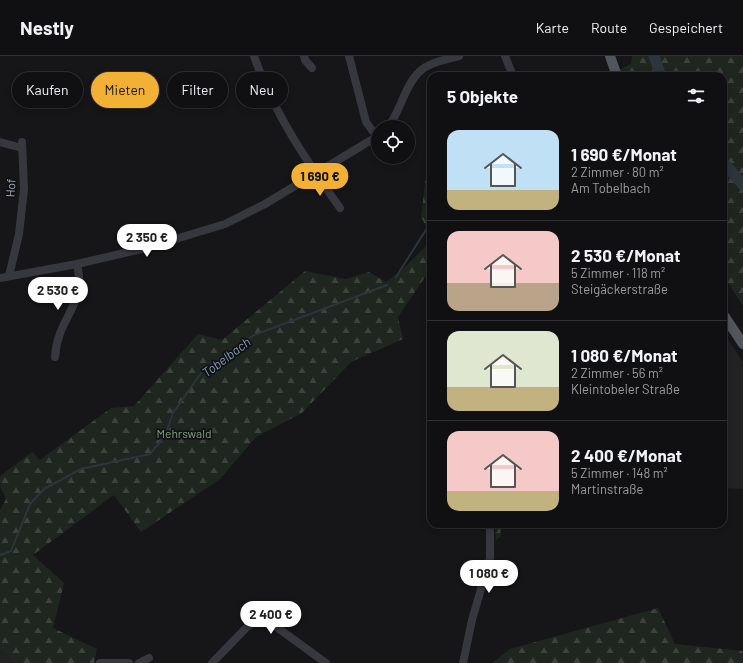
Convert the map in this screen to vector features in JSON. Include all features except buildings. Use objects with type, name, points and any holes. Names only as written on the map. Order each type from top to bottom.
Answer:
[{"type":"main road","points":[[610,56],[616,72]]},
{"type":"main road","points":[[727,320],[743,344]]},
{"type":"street","points":[[254,56],[274,106],[316,174],[340,208]]},
{"type":"street","points":[[304,56],[312,68]]},
{"type":"street","points":[[349,56],[366,122],[371,128]]},
{"type":"street","points":[[394,120],[408,86],[418,71],[432,63],[459,56]]},
{"type":"street","points":[[505,56],[511,72]]},
{"type":"street","points":[[0,278],[77,264],[146,248],[225,224],[265,204],[371,140]]},
{"type":"street","name":"Hof","points":[[0,142],[22,145],[24,189],[19,234],[9,276]]},
{"type":"street","points":[[56,357],[56,342],[59,332],[79,288],[77,264]]},
{"type":"street","points":[[463,663],[476,606],[490,558],[492,548],[490,528]]},
{"type":"street","points":[[212,663],[247,627],[252,623],[263,621],[272,623],[326,663]]},
{"type":"street","points":[[139,663],[149,658]]},
{"type":"street","points":[[100,663],[129,663]]},
{"type":"shaded area","points":[[727,338],[743,362],[743,489],[727,488]]},
{"type":"shaded area","points":[[0,650],[14,663],[0,663]]},
{"type":"green space","points":[[632,56],[743,56],[743,306],[727,281],[727,72],[615,72],[631,64]]},
{"type":"green space","points":[[427,167],[427,228],[421,217]]},
{"type":"green space","name":"Mehrswald","points":[[427,245],[427,274],[398,317],[403,339],[351,362],[302,413],[256,437],[220,479],[141,532],[114,495],[33,555],[64,583],[53,628],[97,649],[94,663],[14,663],[0,650],[0,510],[6,499],[0,486],[0,476],[32,452],[40,460],[111,408],[134,406],[198,334],[222,340],[305,271],[346,279],[369,272],[386,282],[400,272]]},
{"type":"green space","points":[[495,528],[500,528],[501,536],[496,540]]},
{"type":"green space","points":[[658,608],[675,644],[743,651],[743,663],[492,663],[510,649]]},
{"type":"waterway","points":[[654,56],[660,72]]},
{"type":"waterway","points":[[727,167],[743,185]]},
{"type":"waterway","name":"Tobelbach","points":[[396,277],[427,228]]},
{"type":"waterway","name":"Tobelbach","points":[[0,555],[11,551],[30,504],[44,489],[81,469],[150,454],[165,436],[173,413],[201,373],[254,335],[387,285]]}]
